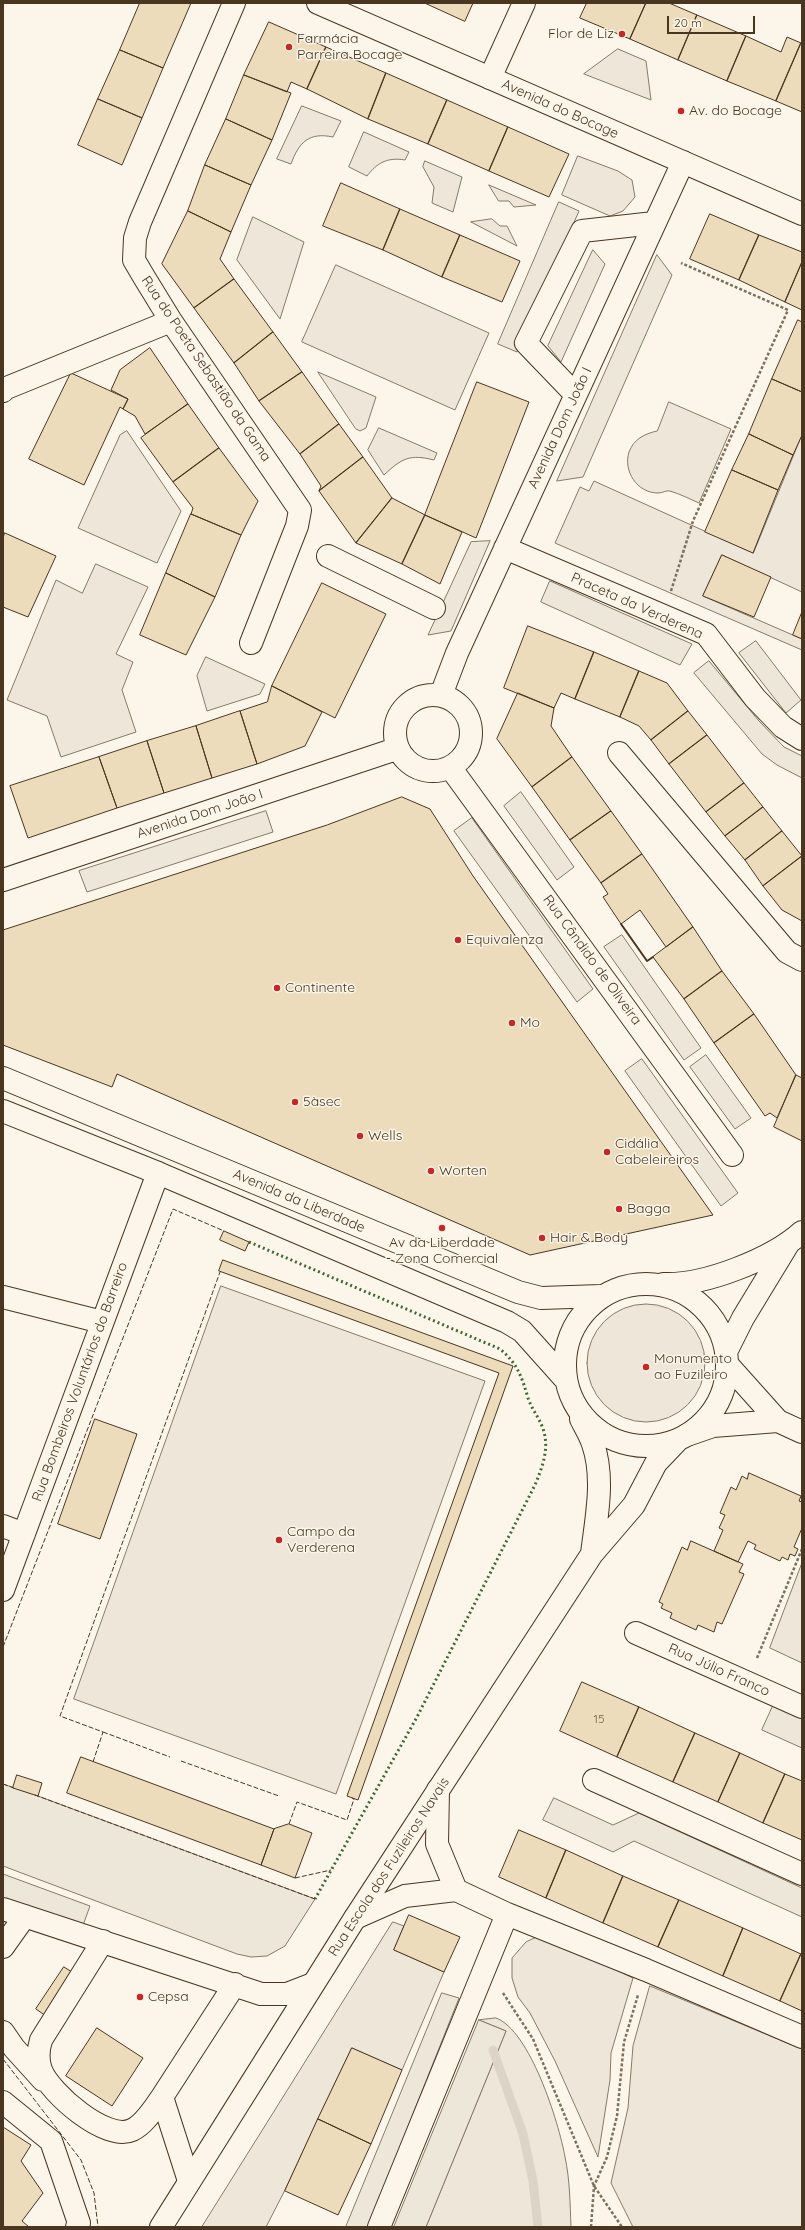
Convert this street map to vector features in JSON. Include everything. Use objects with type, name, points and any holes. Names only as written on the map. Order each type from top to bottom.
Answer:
[{"type":"street","name":"Rua do Poeta Sebastião da Gama","points":[[234,3],[140,222],[135,238],[134,260],[171,321],[300,510],[297,526],[251,643]]},
{"type":"street","name":"Avenida do Bocage","points":[[318,3],[802,214]]},
{"type":"street","points":[[490,78],[524,3]]},
{"type":"street","name":"Avenida Dom João I","points":[[441,695],[457,653],[683,162]]},
{"type":"street","points":[[575,394],[526,343],[582,231],[654,223]]},
{"type":"street","points":[[4,390],[171,321]]},
{"type":"street","name":"Praceta da Verderena","points":[[505,548],[706,634],[755,698],[783,727],[802,739]]},
{"type":"street","points":[[328,556],[434,608]]},
{"type":"street","points":[[428,695],[441,695],[458,703],[467,715],[471,728],[471,742],[465,755],[456,764],[433,772],[419,769],[410,764],[396,749],[395,727],[400,712],[410,702],[428,695]]},
{"type":"street","name":"Avenida Dom João I","points":[[3,880],[396,749]]},
{"type":"street","points":[[619,753],[787,952],[802,960]]},
{"type":"street","name":"Rua Cândido de Oliveira","points":[[450,767],[732,1154]]},
{"type":"street","name":"Avenida da Liberdade","points":[[3,1078],[518,1292],[541,1298],[601,1296]]},
{"type":"street","points":[[3,1111],[158,1173],[507,1322],[522,1331],[565,1379]]},
{"type":"street","name":"Rua Bombeiros Voluntários do Barreiro","points":[[3,1590],[158,1173]]},
{"type":"street","points":[[778,1421],[713,1426],[682,1438],[654,1446],[631,1445],[609,1438],[590,1424],[574,1404],[565,1379],[565,1355],[571,1332],[583,1312],[601,1296],[624,1286],[648,1283],[670,1284],[719,1275],[795,1238]]},
{"type":"street","points":[[727,1358],[743,1318],[795,1238]]},
{"type":"street","points":[[648,1283],[675,1289],[700,1304],[717,1325],[727,1358],[778,1421],[802,1432]]},
{"type":"street","points":[[3,1297],[102,1322]]},
{"type":"street","name":"Rua Escola dos Fuzileiros Navais","points":[[161,2227],[355,1918],[592,1554],[634,1505],[656,1463],[682,1438],[704,1422],[717,1405],[725,1385],[727,1358]]},
{"type":"street","name":"Rua Escola dos Fuzileiros Navais","points":[[574,1404],[593,1444],[598,1464],[599,1491],[592,1554]]},
{"type":"street","points":[[3,1526],[24,1534]]},
{"type":"street","name":"Rua Júlio Franco","points":[[636,1633],[802,1707]]},
{"type":"street","points":[[594,1780],[802,1874]]},
{"type":"street","points":[[438,1790],[436,1844],[456,1890]]},
{"type":"street","points":[[355,1918],[406,1896],[456,1890],[506,1914],[646,1970],[802,2037]]},
{"type":"street","points":[[3,1909],[235,1984],[261,1994],[287,1994],[314,1984]]},
{"type":"street","points":[[379,2227],[506,1914]]},
{"type":"street","points":[[3,1947],[25,1916]]},
{"type":"street","points":[[56,2092],[41,2070],[38,2052],[41,2040],[103,1941]]},
{"type":"street","points":[[3,2032],[29,2065],[56,2092],[79,2112],[102,2128],[118,2133],[132,2130],[144,2120],[162,2097],[235,1984]]},
{"type":"street","points":[[162,2097],[189,2181]]},
{"type":"street","points":[[3,2102],[51,2141],[79,2223],[77,2227]]},
{"type":"path","points":[[670,596],[693,521],[788,310],[681,263]]},
{"type":"path","points":[[747,1682],[802,1549]]},
{"type":"path","points":[[485,1966],[534,2039],[594,2186],[622,2227]]},
{"type":"path","points":[[591,2227],[594,2186],[607,2157],[617,2116],[624,2042],[646,1970]]},
{"type":"shaded area","points":[[618,49],[646,61],[651,100],[584,74]]},
{"type":"shaded area","points":[[302,106],[341,121],[333,137],[317,136],[306,140],[301,144],[291,164],[277,159]]},
{"type":"shaded area","points":[[364,132],[409,152],[405,160],[393,159],[383,162],[367,176],[349,167]]},
{"type":"shaded area","points":[[578,156],[618,171],[632,180],[635,197],[623,211],[610,216],[562,195]]},
{"type":"shaded area","points":[[425,161],[462,177],[453,212],[432,203],[434,187],[423,167]]},
{"type":"shaded area","points":[[489,185],[536,205],[514,207],[509,201],[499,201]]},
{"type":"shaded area","points":[[559,202],[579,211],[517,352],[498,344]]},
{"type":"shaded area","points":[[253,217],[304,242],[280,319],[237,260]]},
{"type":"shaded area","points":[[492,219],[500,226],[507,226],[517,246],[471,222]]},
{"type":"shaded area","points":[[593,250],[605,264],[561,362],[548,346]]},
{"type":"shaded area","points":[[657,255],[672,275],[583,477],[557,481]]},
{"type":"shaded area","points":[[336,265],[489,333],[455,410],[302,342]]},
{"type":"shaded area","points":[[318,372],[376,397],[366,428],[360,431],[356,429]]},
{"type":"shaded area","points":[[669,402],[731,429],[699,503],[670,491],[661,493],[650,492],[638,485],[633,480],[630,473],[628,459],[631,447],[640,438],[657,431]]},
{"type":"shaded area","points":[[379,428],[437,453],[434,460],[419,457],[407,459],[401,461],[384,475],[368,450]]},
{"type":"shaded area","points":[[127,431],[181,511],[157,563],[78,528],[120,435]]},
{"type":"shaded area","points":[[802,435],[802,592],[722,555],[703,596],[802,639],[802,650],[555,543],[580,487],[589,491],[594,481],[753,553]]},
{"type":"shaded area","points":[[490,541],[451,631],[428,635],[471,542]]},
{"type":"shaded area","points":[[96,564],[148,587],[116,654],[133,662],[122,690],[136,732],[61,757],[47,716],[7,700],[56,580],[82,593]]},
{"type":"shaded area","points":[[550,581],[692,644],[680,665],[541,602]]},
{"type":"shaded area","points":[[756,641],[801,700],[786,713],[739,653]]},
{"type":"shaded area","points":[[206,657],[265,684],[260,694],[207,711],[197,676]]},
{"type":"shaded area","points":[[709,661],[759,721],[784,747],[802,756],[802,778],[777,765],[762,754],[694,673]]},
{"type":"shaded area","points":[[521,792],[574,867],[557,880],[504,806]]},
{"type":"shaded area","points":[[266,811],[273,832],[87,892],[79,871]]},
{"type":"shaded area","points":[[472,818],[593,989],[577,1002],[454,831]]},
{"type":"shaded area","points":[[622,935],[701,1048],[684,1060],[604,947]]},
{"type":"shaded area","points":[[706,1055],[751,1118],[735,1129],[690,1067]]},
{"type":"shaded area","points":[[642,1059],[738,1193],[721,1206],[625,1071]]},
{"type":"shaded area","name":"Campo da Verderena","points":[[221,1286],[485,1381],[336,1794],[74,1699]]},
{"type":"shaded area","points":[[646,1304],[669,1308],[688,1321],[701,1340],[705,1363],[701,1386],[688,1405],[669,1418],[646,1422],[623,1418],[604,1405],[591,1386],[587,1363],[591,1340],[604,1321],[623,1308]]},
{"type":"shaded area","points":[[802,1563],[802,1663],[770,1648]]},
{"type":"shaded area","points":[[773,1706],[802,1719],[802,1748],[762,1730]]},
{"type":"shaded area","points":[[3,1784],[315,1899],[285,1946],[267,1956],[251,1957],[237,1954],[3,1866]]},
{"type":"shaded area","points":[[554,1798],[613,1825],[639,1813],[802,1888],[802,1917],[634,1841],[613,1852],[543,1820]]},
{"type":"shaded area","points":[[3,1874],[90,1906],[82,1928],[3,1898]]},
{"type":"shaded area","points":[[393,1922],[404,1926],[394,1950],[444,1972],[402,2070],[352,2048],[266,2227],[202,2227]]},
{"type":"shaded area","points":[[537,1937],[549,1938],[633,1978],[611,2053],[610,2080],[598,2157],[555,2061],[530,2013],[518,1997],[512,1978],[512,1958],[526,1942]]},
{"type":"shaded area","points":[[650,1986],[802,2049],[802,2227],[633,2227],[611,2183],[628,2108],[633,2046]]},
{"type":"shaded area","points":[[442,1993],[459,1998],[368,2227],[346,2227]]},
{"type":"shaded area","points":[[496,2018],[508,2026],[520,2040],[541,2079],[549,2101],[562,2142],[567,2166],[570,2192],[571,2227],[426,2227],[506,2031],[479,2020]]},
{"type":"shaded area","points":[[479,2020],[506,2031],[426,2227],[394,2227]]},
{"type":"building","points":[[140,3],[191,3],[163,68],[120,50]]},
{"type":"building","points":[[425,3],[473,3],[465,21]]},
{"type":"building","points":[[587,3],[646,3],[630,39],[580,18]]},
{"type":"building","points":[[646,3],[669,3],[697,15],[678,60],[630,39]]},
{"type":"building","points":[[697,15],[746,36],[727,81],[678,60]]},
{"type":"building","points":[[269,22],[326,47],[307,89],[291,82],[287,92],[244,75]]},
{"type":"building","points":[[746,36],[781,52],[787,37],[801,43],[776,101],[727,81]]},
{"type":"building","points":[[802,43],[802,112],[776,101]]},
{"type":"building","points":[[326,47],[386,73],[368,119],[307,89]]},
{"type":"building","points":[[120,50],[163,68],[142,118],[98,99]]},
{"type":"building","points":[[386,73],[447,100],[428,144],[368,119]]},
{"type":"building","points":[[244,75],[291,93],[272,140],[226,119]]},
{"type":"building","points":[[98,99],[142,118],[122,165],[78,145]]},
{"type":"building","points":[[447,100],[508,127],[489,171],[428,144]]},
{"type":"building","points":[[226,119],[272,140],[251,185],[205,165]]},
{"type":"building","points":[[508,127],[569,154],[549,197],[489,171]]},
{"type":"building","points":[[205,165],[251,185],[231,232],[188,211]]},
{"type":"building","points":[[341,183],[400,209],[383,250],[323,226]]},
{"type":"building","points":[[400,209],[460,235],[442,277],[383,250]]},
{"type":"building","points":[[188,211],[231,232],[220,259],[234,279],[194,308],[162,264]]},
{"type":"building","points":[[710,214],[759,235],[739,280],[690,259]]},
{"type":"building","points":[[460,235],[520,261],[502,302],[442,277]]},
{"type":"building","points":[[759,235],[802,252],[802,262],[785,302],[739,280]]},
{"type":"building","points":[[802,262],[802,310],[785,302]]},
{"type":"building","points":[[234,279],[273,332],[234,363],[194,308]]},
{"type":"building","points":[[798,320],[802,322],[802,392],[772,379]]},
{"type":"building","points":[[273,332],[302,372],[259,401],[234,363]]},
{"type":"building","points":[[150,348],[188,404],[145,434],[135,416],[123,409],[128,399],[111,390],[120,370]]},
{"type":"building","points":[[302,372],[339,424],[300,454],[259,401]]},
{"type":"building","points":[[71,373],[128,399],[123,409],[120,407],[84,485],[29,459]]},
{"type":"building","points":[[772,379],[802,392],[802,435],[793,455],[749,434]]},
{"type":"building","points":[[477,382],[529,402],[476,538],[425,515]]},
{"type":"building","points":[[188,404],[219,448],[173,482],[141,438]]},
{"type":"building","points":[[339,424],[363,457],[319,491],[321,486],[300,454]]},
{"type":"building","points":[[749,434],[793,455],[778,490],[732,470]]},
{"type":"building","points":[[219,448],[258,501],[241,535],[191,514],[193,508],[173,482]]},
{"type":"building","points":[[363,457],[392,498],[356,543],[319,491]]},
{"type":"building","points":[[732,470],[778,490],[753,553],[705,532]]},
{"type":"building","points":[[392,498],[425,515],[402,564],[356,543]]},
{"type":"building","points":[[191,514],[241,535],[215,597],[166,573]]},
{"type":"building","points":[[425,515],[462,532],[440,584],[402,564]]},
{"type":"building","points":[[5,533],[56,556],[28,617],[3,607],[3,538]]},
{"type":"building","points":[[722,555],[771,577],[754,617],[703,596]]},
{"type":"building","points":[[166,573],[215,597],[186,655],[140,635]]},
{"type":"building","points":[[322,583],[386,614],[335,718],[272,686]]},
{"type":"building","points":[[802,612],[802,639],[793,635]]},
{"type":"building","points":[[528,626],[594,652],[575,699],[561,693],[554,708],[504,688]]},
{"type":"building","points":[[594,652],[639,671],[620,717],[575,699]]},
{"type":"building","points":[[639,671],[667,683],[688,711],[651,740],[639,726],[620,717]]},
{"type":"building","points":[[272,686],[322,712],[305,746],[257,764],[240,711],[267,702]]},
{"type":"building","points":[[518,693],[554,708],[551,726],[572,757],[532,787],[497,739]]},
{"type":"building","points":[[240,711],[257,764],[212,778],[196,726]]},
{"type":"building","points":[[688,711],[707,735],[669,764],[651,740]]},
{"type":"building","points":[[196,726],[212,778],[164,793],[147,741]]},
{"type":"building","points":[[707,735],[744,783],[706,812],[669,764]]},
{"type":"building","points":[[147,741],[164,793],[117,808],[99,757]]},
{"type":"building","points":[[99,757],[117,808],[28,838],[10,786]]},
{"type":"building","points":[[572,757],[611,811],[570,840],[532,787]]},
{"type":"building","points":[[744,783],[763,807],[725,836],[706,812]]},
{"type":"building","name":"Continente","points":[[402,797],[430,809],[473,876],[713,1215],[530,1255],[117,1074],[112,1087],[3,1045],[3,930],[327,825]]},
{"type":"building","points":[[763,807],[782,831],[745,860],[725,836]]},
{"type":"building","points":[[611,811],[642,854],[601,883],[570,840]]},
{"type":"building","points":[[782,831],[802,856],[763,886],[745,860]]},
{"type":"building","points":[[642,854],[693,927],[666,947],[640,910],[621,924],[603,897],[608,894],[601,883]]},
{"type":"building","points":[[802,856],[802,921],[782,910],[763,886]]},
{"type":"building","points":[[693,927],[722,971],[684,999],[653,957]]},
{"type":"building","points":[[722,971],[754,1014],[714,1043],[684,999]]},
{"type":"building","points":[[754,1014],[796,1075],[777,1118],[770,1113],[765,1116],[714,1043]]},
{"type":"building","points":[[796,1075],[802,1078],[802,1141],[774,1127]]},
{"type":"building","points":[[224,1231],[249,1242],[245,1251],[220,1240]]},
{"type":"building","points":[[223,1260],[513,1366],[358,1800],[347,1796],[499,1373],[219,1271]]},
{"type":"building","points":[[95,1419],[137,1434],[100,1539],[58,1524]]},
{"type":"building","points":[[749,1473],[801,1496],[799,1501],[802,1502],[802,1528],[794,1547],[798,1549],[795,1556],[790,1554],[788,1560],[782,1557],[780,1561],[754,1549],[756,1545],[748,1541],[738,1562],[714,1551],[723,1530],[719,1528],[725,1515],[720,1513],[731,1487],[736,1490],[742,1476],[747,1479]]},
{"type":"building","points":[[691,1541],[743,1564],[739,1572],[744,1574],[722,1624],[717,1622],[714,1632],[698,1625],[696,1630],[670,1618],[672,1613],[661,1608],[663,1604],[659,1602],[682,1547],[687,1550]]},
{"type":"building","points":[[582,1682],[639,1707],[617,1757],[560,1731]]},
{"type":"building","points":[[639,1707],[695,1733],[673,1782],[617,1757]]},
{"type":"building","points":[[695,1733],[740,1753],[718,1802],[673,1782]]},
{"type":"building","points":[[740,1753],[785,1774],[763,1823],[718,1802]]},
{"type":"building","points":[[81,1757],[274,1829],[261,1865],[67,1793]]},
{"type":"building","points":[[785,1774],[802,1781],[802,1840],[763,1823]]},
{"type":"building","points":[[17,1775],[42,1783],[38,1796],[13,1788]]},
{"type":"building","points":[[289,1824],[312,1833],[295,1878],[261,1865],[274,1829]]},
{"type":"building","points":[[519,1830],[566,1850],[546,1898],[499,1877]]},
{"type":"building","points":[[566,1850],[623,1876],[603,1923],[546,1898]]},
{"type":"building","points":[[623,1876],[679,1900],[658,1947],[603,1923]]},
{"type":"building","points":[[679,1900],[743,1928],[723,1976],[658,1947]]},
{"type":"building","points":[[409,1915],[460,1937],[444,1972],[394,1950]]},
{"type":"building","points":[[743,1928],[801,1954],[780,2001],[723,1976]]},
{"type":"building","points":[[802,1954],[802,2011],[780,2001]]},
{"type":"building","points":[[64,1967],[88,1982],[53,2021],[36,2009]]},
{"type":"building","points":[[97,2028],[143,2058],[112,2106],[66,2076]]},
{"type":"building","points":[[352,2048],[402,2070],[371,2144],[318,2119]]},
{"type":"building","points":[[318,2119],[371,2144],[338,2215],[285,2191]]},
{"type":"building","points":[[3,2127],[31,2145],[21,2161],[43,2193],[22,2221],[29,2227],[3,2227]]},
{"type":"waterway","points":[[493,2050],[523,2134],[533,2181],[538,2227]]},
{"type":"hedge","points":[[249,1242],[500,1349],[511,1360],[518,1371],[530,1402],[543,1428],[546,1445],[544,1459],[535,1485],[417,1717],[315,1899]]},
{"type":"fence","points":[[3,1647],[173,1209],[224,1231]]},
{"type":"fence","points":[[93,1762],[103,1732],[60,1716],[220,1272]]},
{"type":"fence","points":[[103,1732],[170,1757]]},
{"type":"fence","points":[[181,1761],[279,1796]]},
{"type":"fence","points":[[3,1784],[14,1788]]},
{"type":"fence","points":[[35,1795],[315,1899]]},
{"type":"fence","points":[[289,1824],[297,1802],[347,1820],[354,1799],[352,1798]]},
{"type":"fence","points":[[295,1878],[331,1870]]},
{"type":"fence","points":[[3,2059],[81,2160],[94,2193],[98,2227]]},
{"type":"wall","points":[[621,924],[647,961],[653,957]]},
{"type":"place","name":"Flor de Liz","points":[[622,34]]},
{"type":"place","name":"Farmácia Parreira Bocage","points":[[289,47]]},
{"type":"place","name":"Av. do Bocage","points":[[681,111]]},
{"type":"place","name":"Equivalenza","points":[[458,940]]},
{"type":"place","name":"Continente","points":[[277,988]]},
{"type":"place","name":"Mo","points":[[512,1023]]},
{"type":"place","name":"5àsec","points":[[295,1102]]},
{"type":"place","name":"Wells","points":[[360,1136]]},
{"type":"place","name":"Cidália Cabeleireiros","points":[[607,1152]]},
{"type":"place","name":"Worten","points":[[431,1171]]},
{"type":"place","name":"Bagga","points":[[619,1209]]},
{"type":"place","name":"Av da Liberdade - Zona Comercial","points":[[442,1228]]},
{"type":"place","name":"Hair & Body","points":[[542,1238]]},
{"type":"place","name":"Monumento ao Fuzileiro","points":[[646,1367]]},
{"type":"place","name":"Campo da Verderena","points":[[279,1540]]},
{"type":"place","name":"Cepsa","points":[[140,1997]]}]
